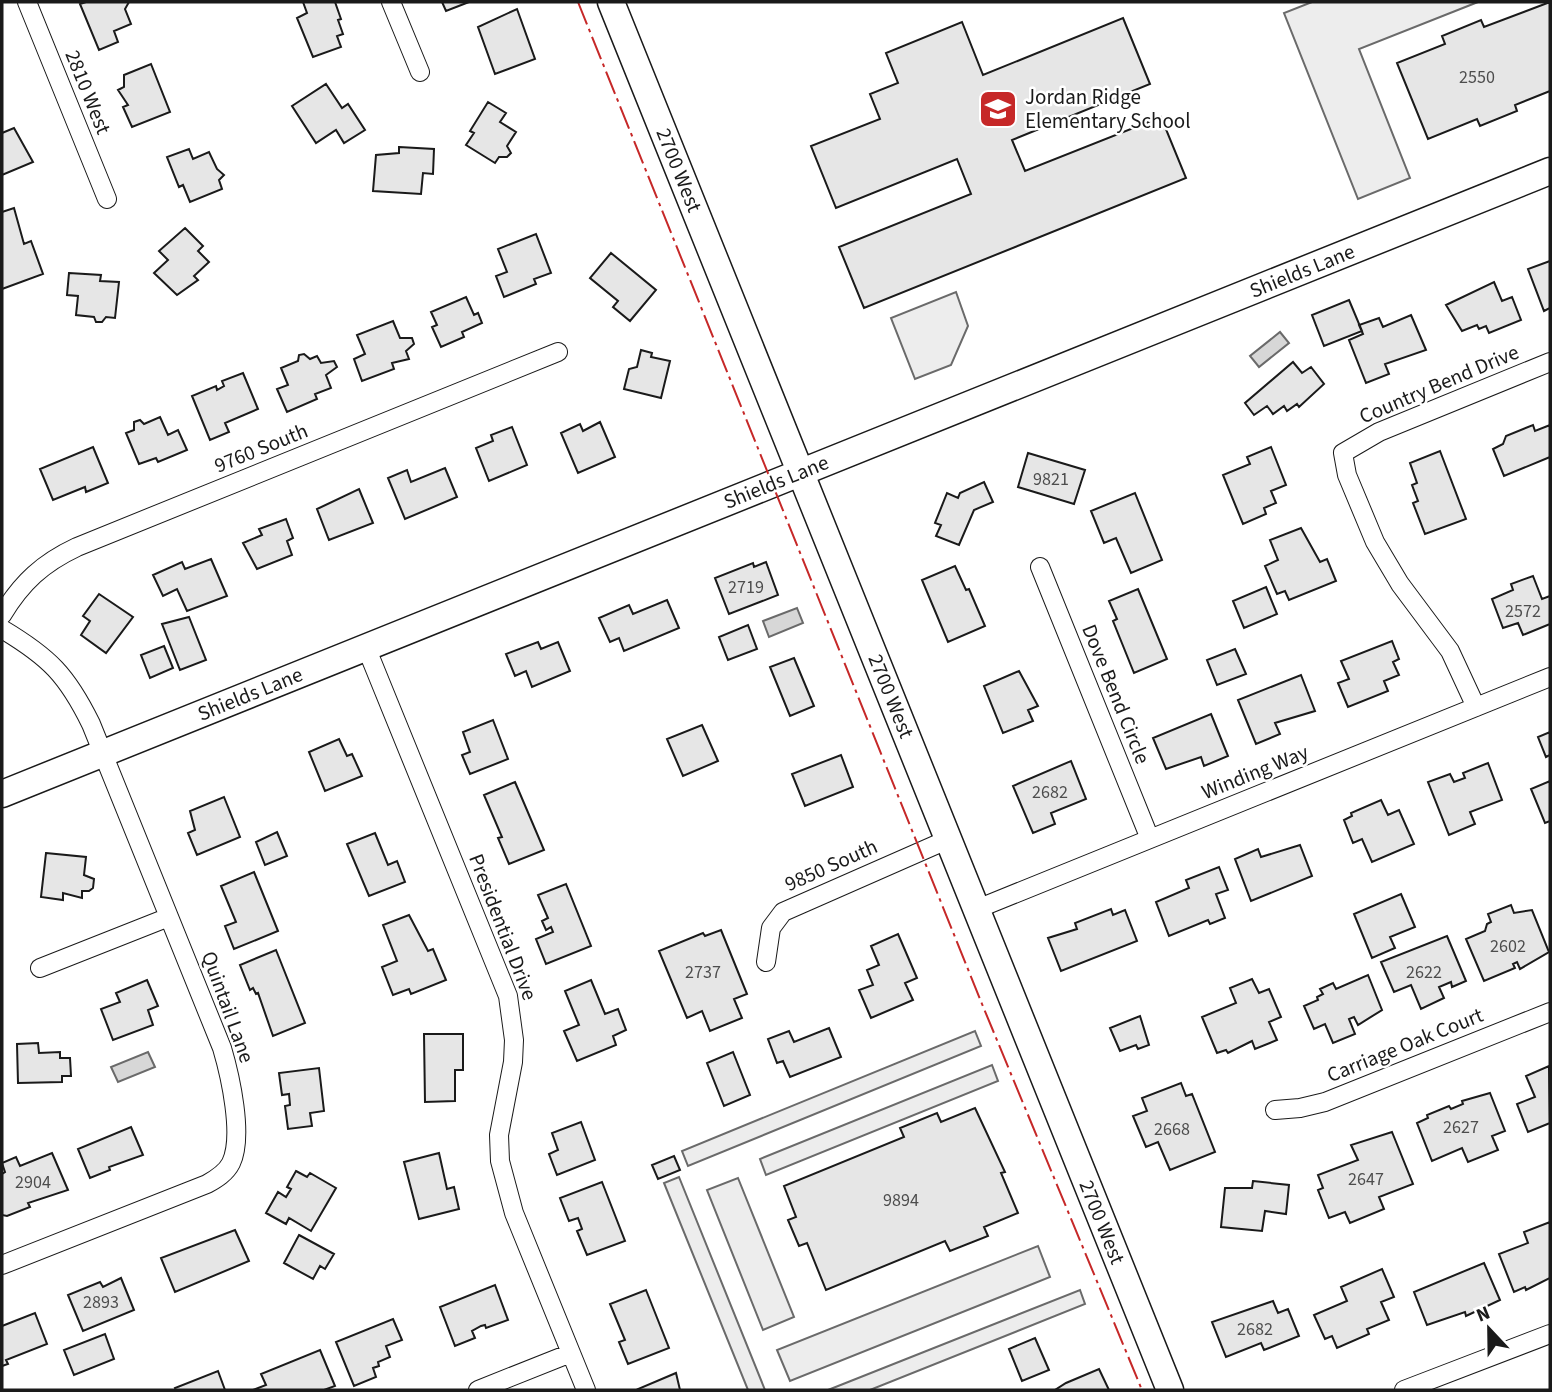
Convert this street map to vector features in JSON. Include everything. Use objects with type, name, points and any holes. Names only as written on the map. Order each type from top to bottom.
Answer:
[{"type":"main road","name":"2700 West","points":[[611,2],[1170,1390]]},
{"type":"main road","name":"Shields Lane","points":[[2,794],[1550,171]]},
{"type":"street","name":"2810 West","points":[[27,2],[107,199]]},
{"type":"street","points":[[391,2],[420,72]]},
{"type":"street","name":"9760 South","points":[[2,615],[20,586],[35,571],[77,547],[558,352]]},
{"type":"street","name":"Country Bend Drive","points":[[1476,707],[1450,651],[1400,584],[1376,542],[1347,475],[1343,453],[1379,432],[1550,362]]},
{"type":"street","name":"Dove Bend Circle","points":[[1040,567],[1150,839]]},
{"type":"street","name":"Quintail Lane","points":[[2,629],[53,663],[76,693],[170,917],[227,1065],[236,1130],[231,1163],[219,1177],[207,1184],[2,1265]]},
{"type":"street","name":"Presidential Drive","points":[[366,647],[508,996],[514,1040],[513,1062],[499,1135],[500,1161],[514,1213],[586,1390]]},
{"type":"street","name":"Winding Way","points":[[977,909],[1550,677]]},
{"type":"street","name":"9850 South","points":[[766,962],[771,928],[783,912],[949,839]]},
{"type":"street","points":[[40,968],[170,917]]},
{"type":"street","name":"Carriage Oak Court","points":[[1275,1110],[1325,1102],[1550,1012]]},
{"type":"street","points":[[1404,1390],[1550,1334]]},
{"type":"street","points":[[478,1390],[571,1353]]},
{"type":"shaded area","points":[[1312,2],[1478,2],[1359,49],[1410,178],[1358,199],[1284,13]]},
{"type":"shaded area","points":[[956,292],[968,326],[951,365],[915,379],[891,318]]},
{"type":"shaded area","points":[[1280,332],[1289,343],[1259,367],[1250,356]]},
{"type":"shaded area","points":[[797,608],[803,623],[769,637],[763,621]]},
{"type":"shaded area","points":[[975,1031],[981,1046],[688,1166],[682,1151]]},
{"type":"shaded area","points":[[148,1052],[155,1067],[118,1082],[111,1067]]},
{"type":"shaded area","points":[[992,1065],[998,1081],[766,1175],[760,1159]]},
{"type":"shaded area","points":[[679,1177],[765,1390],[748,1390],[664,1183]]},
{"type":"shaded area","points":[[738,1178],[794,1317],[763,1330],[707,1190]]},
{"type":"shaded area","points":[[1038,1246],[1050,1277],[790,1381],[777,1350]]},
{"type":"shaded area","points":[[1080,1290],[1085,1304],[870,1390],[828,1390]]},
{"type":"building","points":[[129,2],[125,9],[131,24],[114,31],[118,42],[99,50],[80,4]]},
{"type":"building","points":[[303,2],[335,2],[343,34],[337,36],[341,47],[313,57],[297,18],[307,13]]},
{"type":"building","points":[[442,2],[469,2],[446,11]]},
{"type":"building","points":[[1550,2],[1550,91],[1515,105],[1517,111],[1480,126],[1477,119],[1428,139],[1397,63],[1445,44],[1442,36],[1481,20],[1484,27]]},
{"type":"building","points":[[517,9],[535,59],[495,74],[478,27]]},
{"type":"building","points":[[1123,18],[1150,84],[1012,140],[1025,171],[1161,117],[1186,178],[864,308],[839,247],[971,194],[957,159],[836,208],[811,146],[880,119],[870,94],[898,83],[886,53],[962,22],[983,75]]},
{"type":"building","points":[[151,64],[170,112],[132,127],[123,107],[128,105],[118,90],[124,87],[124,75]]},
{"type":"building","points":[[326,84],[342,108],[348,104],[365,130],[344,143],[336,130],[316,143],[292,106]]},
{"type":"building","points":[[488,102],[506,113],[500,122],[516,132],[507,146],[511,153],[507,157],[499,157],[495,163],[466,145],[474,133],[470,131]]},
{"type":"building","points":[[14,128],[33,162],[2,175],[2,133]]},
{"type":"building","points":[[399,147],[434,149],[433,174],[423,173],[421,194],[373,191],[376,155],[399,153]]},
{"type":"building","points":[[189,149],[193,159],[209,152],[217,169],[224,175],[219,180],[222,189],[190,202],[183,185],[179,187],[167,157]]},
{"type":"building","points":[[14,208],[24,244],[31,241],[43,274],[2,289],[2,212]]},
{"type":"building","points":[[185,228],[203,246],[198,251],[209,262],[194,276],[198,280],[177,295],[154,273],[168,260],[159,251]]},
{"type":"building","points":[[536,234],[551,273],[534,279],[536,284],[504,297],[496,276],[507,272],[498,249]]},
{"type":"building","points":[[611,253],[656,290],[630,321],[613,307],[618,301],[590,278]]},
{"type":"building","points":[[1550,261],[1550,308],[1544,311],[1528,269]]},
{"type":"building","points":[[69,273],[101,275],[100,281],[119,282],[115,318],[106,317],[102,322],[96,322],[94,317],[76,315],[78,296],[67,295]]},
{"type":"building","points":[[1494,282],[1502,301],[1512,297],[1521,320],[1489,333],[1486,326],[1479,329],[1477,325],[1462,331],[1446,305]]},
{"type":"building","points":[[466,297],[474,315],[478,313],[482,323],[462,332],[464,337],[441,347],[432,327],[437,325],[431,312]]},
{"type":"building","points":[[1349,300],[1362,331],[1324,346],[1312,315]]},
{"type":"building","points":[[1411,315],[1426,350],[1385,364],[1389,374],[1366,383],[1349,340],[1363,334],[1359,325],[1379,318],[1383,327]]},
{"type":"building","points":[[393,321],[400,338],[412,338],[414,344],[406,351],[409,359],[392,363],[394,369],[362,381],[354,359],[365,354],[357,335]]},
{"type":"building","points":[[641,350],[652,353],[651,357],[670,361],[661,398],[624,389],[629,369],[637,367]]},
{"type":"building","points":[[304,354],[310,359],[317,356],[321,363],[334,361],[337,367],[326,375],[331,388],[315,394],[317,399],[287,412],[277,389],[288,385],[281,368],[298,361],[299,355]]},
{"type":"building","points":[[1293,362],[1302,373],[1311,367],[1324,384],[1299,407],[1297,404],[1287,411],[1284,406],[1273,414],[1267,406],[1254,415],[1245,403]]},
{"type":"building","points":[[243,373],[258,409],[225,423],[229,432],[210,440],[192,396],[216,386],[217,390],[224,386],[222,381]]},
{"type":"building","points":[[160,417],[168,435],[178,430],[187,450],[158,462],[156,458],[139,464],[126,433],[134,430],[134,422],[140,420],[144,424]]},
{"type":"building","points":[[600,422],[615,457],[578,473],[561,433],[580,424],[583,431]]},
{"type":"building","points":[[1533,425],[1535,431],[1550,425],[1550,457],[1504,476],[1493,449],[1503,444],[1506,436]]},
{"type":"building","points":[[512,427],[527,465],[489,481],[476,448],[493,441],[491,435]]},
{"type":"building","points":[[93,447],[108,483],[86,492],[85,487],[53,500],[40,469]]},
{"type":"building","points":[[1271,447],[1286,485],[1271,491],[1276,503],[1264,508],[1266,514],[1243,524],[1223,475],[1250,464],[1247,457]]},
{"type":"building","points":[[1440,451],[1466,519],[1425,534],[1413,503],[1418,501],[1412,485],[1417,483],[1410,463]]},
{"type":"building","points":[[1028,453],[1085,470],[1074,504],[1018,487]]},
{"type":"building","points":[[445,468],[457,497],[405,519],[388,478],[407,470],[411,482]]},
{"type":"building","points":[[984,482],[993,502],[974,510],[959,545],[936,536],[941,525],[935,523],[947,493],[958,498],[960,493]]},
{"type":"building","points":[[359,489],[373,523],[329,540],[317,509]]},
{"type":"building","points":[[1135,493],[1162,560],[1131,573],[1116,538],[1104,543],[1091,511]]},
{"type":"building","points":[[286,519],[293,538],[287,541],[292,555],[257,569],[243,543],[262,535],[259,529]]},
{"type":"building","points":[[1301,528],[1320,562],[1327,559],[1336,581],[1289,600],[1285,591],[1277,594],[1265,566],[1278,560],[1270,540]]},
{"type":"building","points":[[211,559],[227,596],[187,611],[177,589],[163,596],[153,575],[182,562],[185,569]]},
{"type":"building","points":[[766,562],[778,595],[729,614],[715,578],[753,563],[754,567]]},
{"type":"building","points":[[955,566],[966,590],[969,589],[985,626],[948,642],[922,580]]},
{"type":"building","points":[[1533,576],[1542,599],[1550,596],[1550,624],[1523,635],[1518,623],[1503,628],[1492,599],[1513,590],[1511,584]]},
{"type":"building","points":[[1266,587],[1277,614],[1244,628],[1233,601]]},
{"type":"building","points":[[1138,589],[1167,659],[1134,673],[1113,621],[1117,619],[1109,601]]},
{"type":"building","points":[[99,594],[133,617],[106,653],[81,635],[90,621],[83,616]]},
{"type":"building","points":[[667,600],[679,628],[624,651],[619,638],[610,642],[599,618],[629,605],[633,614]]},
{"type":"building","points":[[189,617],[206,660],[180,670],[162,624]]},
{"type":"building","points":[[748,625],[757,649],[728,660],[719,637]]},
{"type":"building","points":[[1392,641],[1399,659],[1393,662],[1399,675],[1384,681],[1388,691],[1348,707],[1338,683],[1349,679],[1341,661]]},
{"type":"building","points":[[538,642],[541,649],[558,642],[570,671],[532,687],[526,671],[515,676],[506,654]]},
{"type":"building","points":[[164,646],[173,668],[150,678],[141,655]]},
{"type":"building","points":[[1235,649],[1246,674],[1217,685],[1207,660]]},
{"type":"building","points":[[794,658],[814,706],[790,716],[770,667]]},
{"type":"building","points":[[1019,671],[1038,706],[1028,710],[1033,721],[1003,733],[984,686]]},
{"type":"building","points":[[1301,675],[1315,711],[1275,723],[1280,734],[1256,744],[1238,700]]},
{"type":"building","points":[[1211,714],[1228,756],[1204,766],[1201,757],[1166,769],[1153,738]]},
{"type":"building","points":[[493,720],[508,759],[470,774],[462,755],[470,752],[463,732]]},
{"type":"building","points":[[702,725],[718,761],[683,776],[667,739]]},
{"type":"building","points":[[1550,732],[1550,755],[1546,757],[1538,737]]},
{"type":"building","points":[[339,739],[347,756],[352,754],[362,776],[325,791],[309,752]]},
{"type":"building","points":[[841,755],[853,787],[805,806],[792,774]]},
{"type":"building","points":[[1071,761],[1086,799],[1051,813],[1055,824],[1033,833],[1013,786]]},
{"type":"building","points":[[1488,763],[1502,800],[1470,812],[1475,824],[1449,835],[1428,782],[1450,774],[1454,782],[1465,778],[1463,773]]},
{"type":"building","points":[[1550,781],[1550,821],[1545,823],[1531,789]]},
{"type":"building","points":[[515,782],[544,850],[509,864],[498,838],[502,837],[484,795]]},
{"type":"building","points":[[224,797],[240,837],[197,855],[188,833],[195,830],[190,811]]},
{"type":"building","points":[[1381,800],[1388,815],[1399,810],[1414,844],[1372,862],[1362,839],[1353,843],[1344,820],[1352,816],[1351,813]]},
{"type":"building","points":[[277,832],[287,856],[265,865],[256,842]]},
{"type":"building","points":[[375,833],[388,865],[397,861],[405,882],[369,896],[347,844]]},
{"type":"building","points":[[1300,845],[1312,876],[1251,901],[1235,859],[1258,849],[1261,857]]},
{"type":"building","points":[[46,853],[86,857],[84,875],[94,879],[93,888],[82,891],[82,898],[63,893],[63,900],[41,897]]},
{"type":"building","points":[[1219,867],[1228,890],[1216,894],[1225,918],[1210,924],[1208,920],[1169,936],[1156,902],[1189,888],[1186,880]]},
{"type":"building","points":[[254,872],[278,931],[234,949],[225,926],[236,922],[221,886]]},
{"type":"building","points":[[566,884],[591,946],[546,964],[536,939],[553,932],[551,927],[546,930],[542,921],[548,918],[538,895]]},
{"type":"building","points":[[1401,894],[1415,927],[1390,937],[1395,948],[1372,958],[1354,914]]},
{"type":"building","points":[[1511,905],[1514,913],[1532,910],[1549,952],[1520,969],[1517,962],[1513,964],[1515,968],[1484,981],[1466,939],[1485,931],[1487,924],[1491,922],[1488,914]]},
{"type":"building","points":[[1111,909],[1113,915],[1125,910],[1137,941],[1061,971],[1048,938],[1077,929],[1075,923]]},
{"type":"building","points":[[409,915],[428,951],[433,949],[446,980],[411,994],[409,989],[393,995],[382,967],[397,961],[383,925]]},
{"type":"building","points":[[721,930],[747,994],[734,999],[742,1018],[710,1031],[702,1011],[687,1018],[659,951],[703,933],[705,936]]},
{"type":"building","points":[[898,934],[917,978],[905,983],[913,1000],[871,1018],[859,990],[873,985],[867,970],[879,965],[871,946]]},
{"type":"building","points":[[1447,936],[1466,981],[1452,987],[1451,982],[1439,987],[1444,998],[1421,1009],[1411,985],[1394,992],[1381,962]]},
{"type":"building","points":[[276,950],[305,1023],[273,1036],[258,993],[256,994],[253,988],[250,990],[240,965]]},
{"type":"building","points":[[1368,975],[1382,1010],[1358,1025],[1354,1017],[1349,1019],[1355,1034],[1333,1043],[1325,1024],[1314,1029],[1304,1006],[1318,1000],[1317,997],[1323,994],[1320,989],[1333,983],[1336,989]]},
{"type":"building","points":[[1252,979],[1259,993],[1269,989],[1281,1017],[1269,1022],[1277,1040],[1255,1049],[1252,1041],[1228,1053],[1226,1050],[1217,1053],[1202,1017],[1236,1003],[1230,988]]},
{"type":"building","points":[[147,980],[158,1006],[148,1010],[153,1025],[113,1040],[101,1009],[120,1002],[116,993]]},
{"type":"building","points":[[591,980],[605,1014],[618,1009],[626,1030],[613,1036],[616,1045],[577,1061],[564,1031],[579,1025],[565,991]]},
{"type":"building","points":[[1140,1016],[1149,1045],[1138,1049],[1136,1045],[1120,1051],[1110,1028]]},
{"type":"building","points":[[829,1028],[841,1057],[790,1077],[783,1061],[777,1063],[768,1039],[789,1031],[794,1042]]},
{"type":"building","points":[[424,1034],[463,1034],[463,1070],[455,1070],[455,1101],[425,1102]]},
{"type":"building","points":[[38,1043],[39,1053],[60,1052],[60,1058],[70,1058],[71,1076],[62,1076],[62,1082],[18,1083],[17,1044]]},
{"type":"building","points":[[733,1052],[750,1095],[724,1106],[707,1063]]},
{"type":"building","points":[[1549,1066],[1550,1123],[1528,1132],[1517,1104],[1535,1097],[1526,1076]]},
{"type":"building","points":[[319,1068],[324,1111],[310,1113],[312,1126],[288,1129],[285,1106],[290,1105],[289,1094],[282,1095],[279,1073]]},
{"type":"building","points":[[1181,1083],[1186,1096],[1192,1094],[1215,1152],[1170,1170],[1158,1142],[1146,1147],[1133,1116],[1147,1111],[1142,1098]]},
{"type":"building","points":[[1490,1093],[1505,1131],[1492,1136],[1498,1150],[1468,1162],[1462,1148],[1432,1161],[1417,1123],[1428,1118],[1427,1115],[1449,1106],[1451,1109],[1463,1104],[1462,1101]]},
{"type":"building","points":[[975,1108],[1005,1172],[1001,1173],[1018,1213],[984,1227],[988,1236],[950,1251],[945,1241],[826,1290],[807,1243],[799,1246],[788,1220],[796,1217],[784,1186],[904,1137],[900,1128],[937,1113],[941,1122]]},
{"type":"building","points":[[581,1122],[595,1160],[557,1175],[549,1154],[558,1150],[552,1133]]},
{"type":"building","points":[[131,1127],[143,1155],[109,1167],[110,1170],[90,1178],[78,1149]]},
{"type":"building","points":[[1392,1132],[1413,1184],[1379,1197],[1384,1209],[1350,1223],[1345,1212],[1329,1218],[1318,1190],[1323,1188],[1318,1175],[1358,1160],[1351,1145]]},
{"type":"building","points":[[52,1153],[68,1190],[28,1203],[30,1207],[7,1216],[2,1215],[2,1174],[5,1172],[2,1163],[16,1157],[20,1166]]},
{"type":"building","points":[[439,1153],[447,1189],[454,1187],[459,1209],[419,1219],[404,1162]]},
{"type":"building","points":[[674,1156],[680,1170],[658,1179],[652,1165]]},
{"type":"building","points":[[296,1171],[307,1177],[310,1173],[336,1188],[311,1231],[289,1218],[286,1224],[266,1213],[278,1192],[286,1197],[291,1189],[287,1187]]},
{"type":"building","points":[[1253,1181],[1289,1185],[1286,1214],[1265,1211],[1262,1231],[1221,1227],[1225,1188],[1252,1188]]},
{"type":"building","points":[[602,1182],[625,1241],[587,1255],[577,1231],[582,1229],[578,1218],[569,1221],[560,1198]]},
{"type":"building","points":[[1550,1222],[1550,1278],[1526,1290],[1525,1287],[1514,1292],[1499,1254],[1528,1243],[1524,1232]]},
{"type":"building","points":[[235,1230],[249,1261],[175,1292],[161,1258]]},
{"type":"building","points":[[299,1235],[334,1254],[325,1269],[320,1266],[313,1279],[284,1263]]},
{"type":"building","points":[[1484,1263],[1500,1300],[1466,1316],[1465,1312],[1427,1325],[1414,1292]]},
{"type":"building","points":[[1382,1269],[1394,1297],[1381,1302],[1389,1320],[1367,1329],[1369,1334],[1337,1348],[1332,1336],[1325,1339],[1314,1315],[1347,1301],[1341,1287]]},
{"type":"building","points":[[121,1278],[134,1310],[83,1331],[68,1295],[100,1282],[103,1287]]},
{"type":"building","points":[[495,1285],[508,1320],[486,1328],[485,1325],[481,1326],[472,1331],[475,1338],[455,1346],[440,1307]]},
{"type":"building","points":[[646,1290],[669,1348],[628,1364],[619,1342],[625,1340],[610,1304]]},
{"type":"building","points":[[1273,1301],[1278,1313],[1288,1309],[1299,1336],[1264,1350],[1261,1343],[1226,1357],[1212,1322]]},
{"type":"building","points":[[35,1313],[47,1344],[6,1360],[8,1364],[2,1366],[2,1326]]},
{"type":"building","points":[[393,1319],[402,1340],[386,1346],[390,1357],[378,1362],[379,1366],[373,1368],[376,1377],[354,1386],[336,1342]]},
{"type":"building","points":[[105,1334],[114,1359],[74,1375],[64,1350]]},
{"type":"building","points":[[1035,1338],[1049,1370],[1022,1381],[1009,1349]]},
{"type":"building","points":[[320,1350],[335,1386],[324,1390],[253,1390],[266,1385],[261,1374]]},
{"type":"building","points":[[1099,1369],[1109,1390],[1055,1390],[1066,1383]]},
{"type":"building","points":[[218,1371],[225,1390],[175,1388]]},
{"type":"building","points":[[676,1373],[680,1390],[638,1389]]},
{"type":"power","points":[[578,2],[982,1004],[1142,1390]]},
{"type":"place","name":"Jordan Ridge Elementary School","points":[[998,109]]}]
